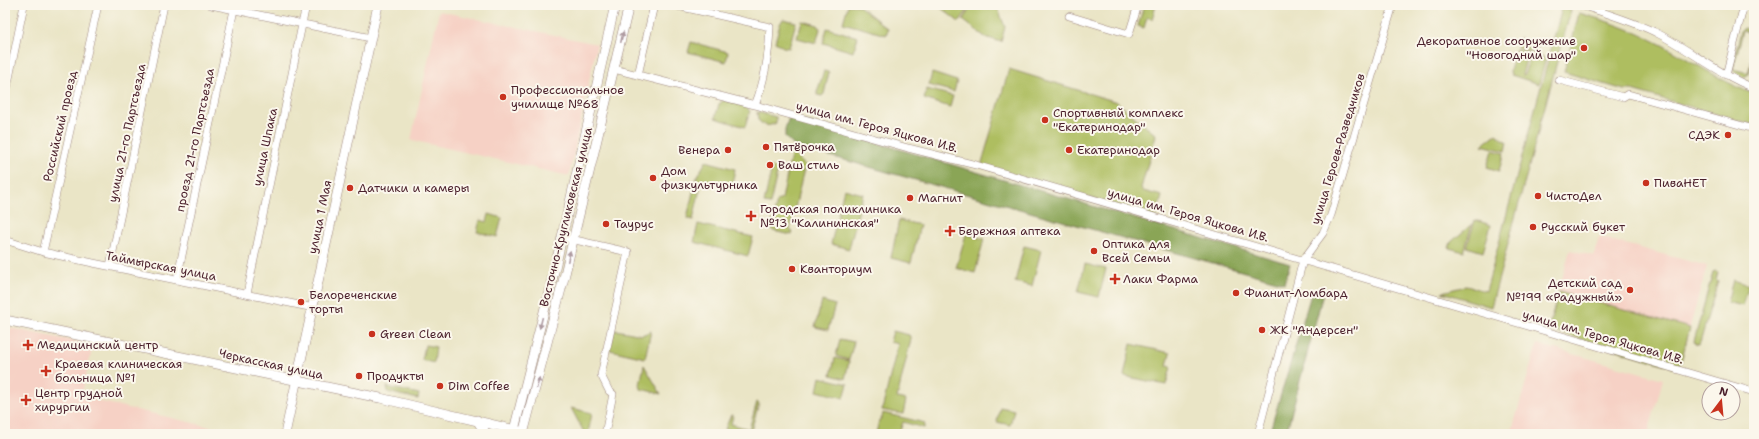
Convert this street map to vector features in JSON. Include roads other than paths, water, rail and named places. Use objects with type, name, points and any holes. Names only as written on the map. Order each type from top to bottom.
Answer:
[{"type":"street","points":[[5,98],[24,5]]},
{"type":"street","name":"Российский проезд","points":[[43,252],[98,5]]},
{"type":"street","name":"улица 21-го Партсъезда","points":[[110,266],[164,5]]},
{"type":"street","points":[[211,5],[235,7],[302,24],[371,38]]},
{"type":"street","name":"улица Шпака","points":[[247,294],[306,5]]},
{"type":"street","name":"улица 1 Мая","points":[[285,434],[314,308],[378,5]]},
{"type":"street","name":"Восточно-Кругликовская улица","points":[[514,431],[562,237],[615,5]]},
{"type":"street","name":"Восточно-Кругликовская улица","points":[[526,433],[629,5]]},
{"type":"street","points":[[638,75],[654,5]]},
{"type":"street","points":[[673,5],[770,27],[769,47],[755,105]]},
{"type":"street","points":[[1069,16],[1129,34],[1138,5]]},
{"type":"street","name":"улица Героев-Разведчиков","points":[[1258,434],[1304,260],[1323,233],[1332,215],[1393,5]]},
{"type":"street","points":[[1580,5],[1628,20],[1656,33],[1726,75],[1754,88]]},
{"type":"street","points":[[1726,75],[1744,5]]},
{"type":"street","name":"проезд 21-го Партсъезда","points":[[177,279],[235,7]]},
{"type":"street","name":"улица им. Героя Яцкова И.В.","points":[[614,69],[755,105],[908,148],[976,165],[1754,392]]},
{"type":"street","points":[[1559,80],[1623,97],[1628,94],[1754,129]]},
{"type":"street","points":[[562,237],[628,252],[601,375],[609,391],[613,394],[605,434]]},
{"type":"street","name":"Таймырская улица","points":[[5,240],[43,252],[314,308]]},
{"type":"street","name":"Черкасская улица","points":[[5,320],[477,420],[526,433]]},
{"type":"street","points":[[477,420],[486,434]]},
{"type":"place","name":"Декоративное сооружение \"Новогодний шар\"","points":[[1584,48]]},
{"type":"place","name":"Профессиональное училище №68","points":[[503,97]]},
{"type":"place","name":"Спортивный комплекс \"Екатеринодар\"","points":[[1045,120]]},
{"type":"place","name":"СДЭК","points":[[1728,135]]},
{"type":"place","name":"Пятёрочка","points":[[766,147]]},
{"type":"place","name":"Венера","points":[[728,150]]},
{"type":"place","name":"Екатеринодар","points":[[1069,150]]},
{"type":"place","name":"Ваш стиль","points":[[770,165]]},
{"type":"place","name":"Дом физкультурника","points":[[653,178]]},
{"type":"place","name":"ПиваНЕТ","points":[[1646,183]]},
{"type":"place","name":"Датчики и камеры","points":[[350,188]]},
{"type":"place","name":"ЧистоДел","points":[[1538,196]]},
{"type":"place","name":"Магнит","points":[[910,198]]},
{"type":"place","name":"Городская поликлиника №13 \"Калининская\"","points":[[751,216]]},
{"type":"place","name":"Таурус","points":[[606,224]]},
{"type":"place","name":"Русский букет","points":[[1533,227]]},
{"type":"place","name":"Бережная аптека","points":[[950,231]]},
{"type":"place","name":"Оптика для Всей Семьи","points":[[1094,251]]},
{"type":"place","name":"Кванториум","points":[[792,269]]},
{"type":"place","name":"Лаки Фарма","points":[[1115,279]]},
{"type":"place","name":"Детский сад №199 «Радужный»","points":[[1630,290]]},
{"type":"place","name":"Фианит-Ломбард","points":[[1236,293]]},
{"type":"place","name":"Белореченские торты","points":[[301,302]]},
{"type":"place","name":"ЖК \"Андерсен\"","points":[[1262,330]]},
{"type":"place","name":"Green Clean","points":[[372,334]]},
{"type":"place","name":"Медицинский центр","points":[[28,345]]},
{"type":"place","name":"Краевая клиническая больница №1","points":[[46,371]]},
{"type":"place","name":"Продукты","points":[[359,376]]},
{"type":"place","name":"Dim Coffee","points":[[440,386]]},
{"type":"place","name":"Центр грудной хирургии","points":[[26,400]]}]
